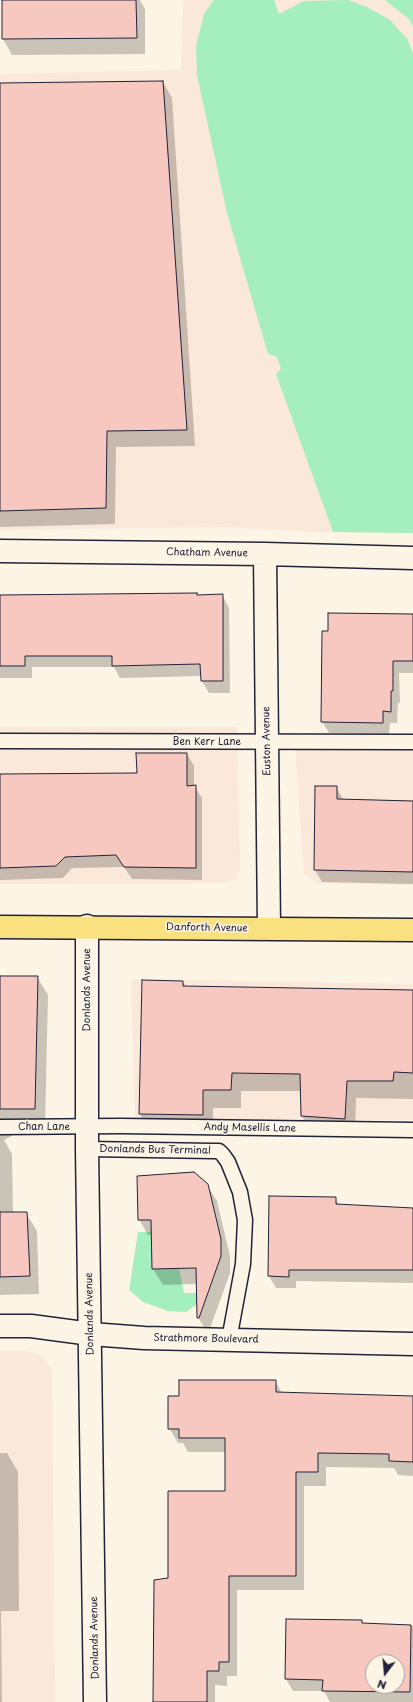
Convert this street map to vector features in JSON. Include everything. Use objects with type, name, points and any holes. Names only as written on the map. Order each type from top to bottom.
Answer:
[{"type":"main road","name":"Danforth Avenue","points":[[0,927],[87,926],[413,930]]},
{"type":"street","name":"Chatham Avenue","points":[[0,551],[265,554],[413,558]]},
{"type":"street","name":"Euston Avenue","points":[[265,554],[269,928]]},
{"type":"street","name":"Donlands Avenue","points":[[87,926],[87,1149],[96,1702]]},
{"type":"street","name":"Strathmore Boulevard","points":[[0,1326],[31,1326],[91,1334],[144,1338],[413,1344]]},
{"type":"lane","name":"Ben Kerr Lane","points":[[0,741],[413,742]]},
{"type":"lane","name":"Andy Masellis Lane","points":[[88,1128],[121,1126],[413,1130]]},
{"type":"lane","name":"Chan Lane","points":[[0,1128],[88,1128]]},
{"type":"lane","name":"Donlands Bus Terminal","points":[[87,1149],[218,1151],[223,1155],[228,1162],[240,1192],[245,1220],[243,1264],[229,1340]]},
{"type":"shaded area","points":[[183,0],[413,0],[413,533],[319,532],[224,527],[0,530],[0,74],[181,70]]},
{"type":"shaded area","points":[[0,727],[237,727],[240,867],[236,879],[224,883],[0,884]]},
{"type":"shaded area","points":[[295,746],[413,746],[413,885],[318,883],[304,874]]},
{"type":"shaded area","points":[[131,979],[413,984],[413,1120],[135,1119]]},
{"type":"shaded area","points":[[0,1351],[28,1351],[42,1356],[52,1370],[55,1702],[0,1702]]},
{"type":"green space","points":[[214,0],[274,0],[279,14],[304,1],[348,0],[367,7],[390,20],[408,40],[413,54],[413,533],[333,532],[276,374],[281,369],[277,357],[268,354],[227,213],[197,75],[196,46],[204,14]]},
{"type":"green space","points":[[385,0],[413,0],[413,27],[409,19]]},
{"type":"green space","points":[[138,1232],[151,1232],[153,1269],[179,1269],[184,1293],[208,1293],[205,1298],[186,1312],[168,1311],[143,1302],[129,1290]]},
{"type":"building","points":[[2,0],[136,0],[137,38],[2,39]]},
{"type":"building","points":[[163,81],[187,430],[107,431],[106,508],[0,511],[0,83]]},
{"type":"building","points":[[197,593],[197,595],[223,594],[223,681],[201,681],[200,664],[112,666],[112,656],[25,656],[25,666],[0,666],[0,595]]},
{"type":"building","points":[[328,613],[413,614],[413,661],[393,661],[391,712],[383,711],[383,723],[321,722],[322,631],[328,631]]},
{"type":"building","points":[[136,753],[187,753],[187,786],[196,785],[196,868],[124,867],[116,855],[65,857],[56,866],[0,868],[0,774],[137,773]]},
{"type":"building","points":[[315,786],[337,786],[337,799],[413,801],[413,872],[314,870]]},
{"type":"building","points":[[0,976],[38,976],[35,1109],[0,1109]]},
{"type":"building","points":[[142,980],[183,981],[183,986],[413,990],[413,1073],[394,1072],[393,1081],[347,1081],[345,1119],[301,1116],[300,1074],[232,1073],[231,1090],[203,1090],[203,1115],[139,1114]]},
{"type":"building","points":[[194,1172],[208,1184],[221,1239],[221,1256],[199,1318],[197,1318],[196,1268],[152,1269],[151,1220],[138,1220],[137,1176]]},
{"type":"building","points":[[269,1196],[336,1197],[336,1204],[413,1208],[413,1270],[289,1270],[289,1277],[268,1276]]},
{"type":"building","points":[[0,1212],[27,1212],[30,1276],[0,1277]]},
{"type":"building","points":[[179,1380],[276,1380],[276,1392],[413,1396],[413,1462],[389,1461],[389,1454],[318,1453],[318,1472],[296,1472],[296,1576],[229,1576],[229,1662],[219,1662],[219,1671],[207,1671],[207,1702],[153,1702],[154,1580],[168,1578],[168,1491],[225,1491],[225,1438],[179,1438],[179,1429],[168,1429],[168,1396],[179,1396]]},
{"type":"building","points":[[286,1619],[362,1620],[362,1623],[411,1625],[410,1692],[405,1692],[405,1654],[365,1654],[365,1691],[322,1691],[323,1680],[285,1679]]}]
